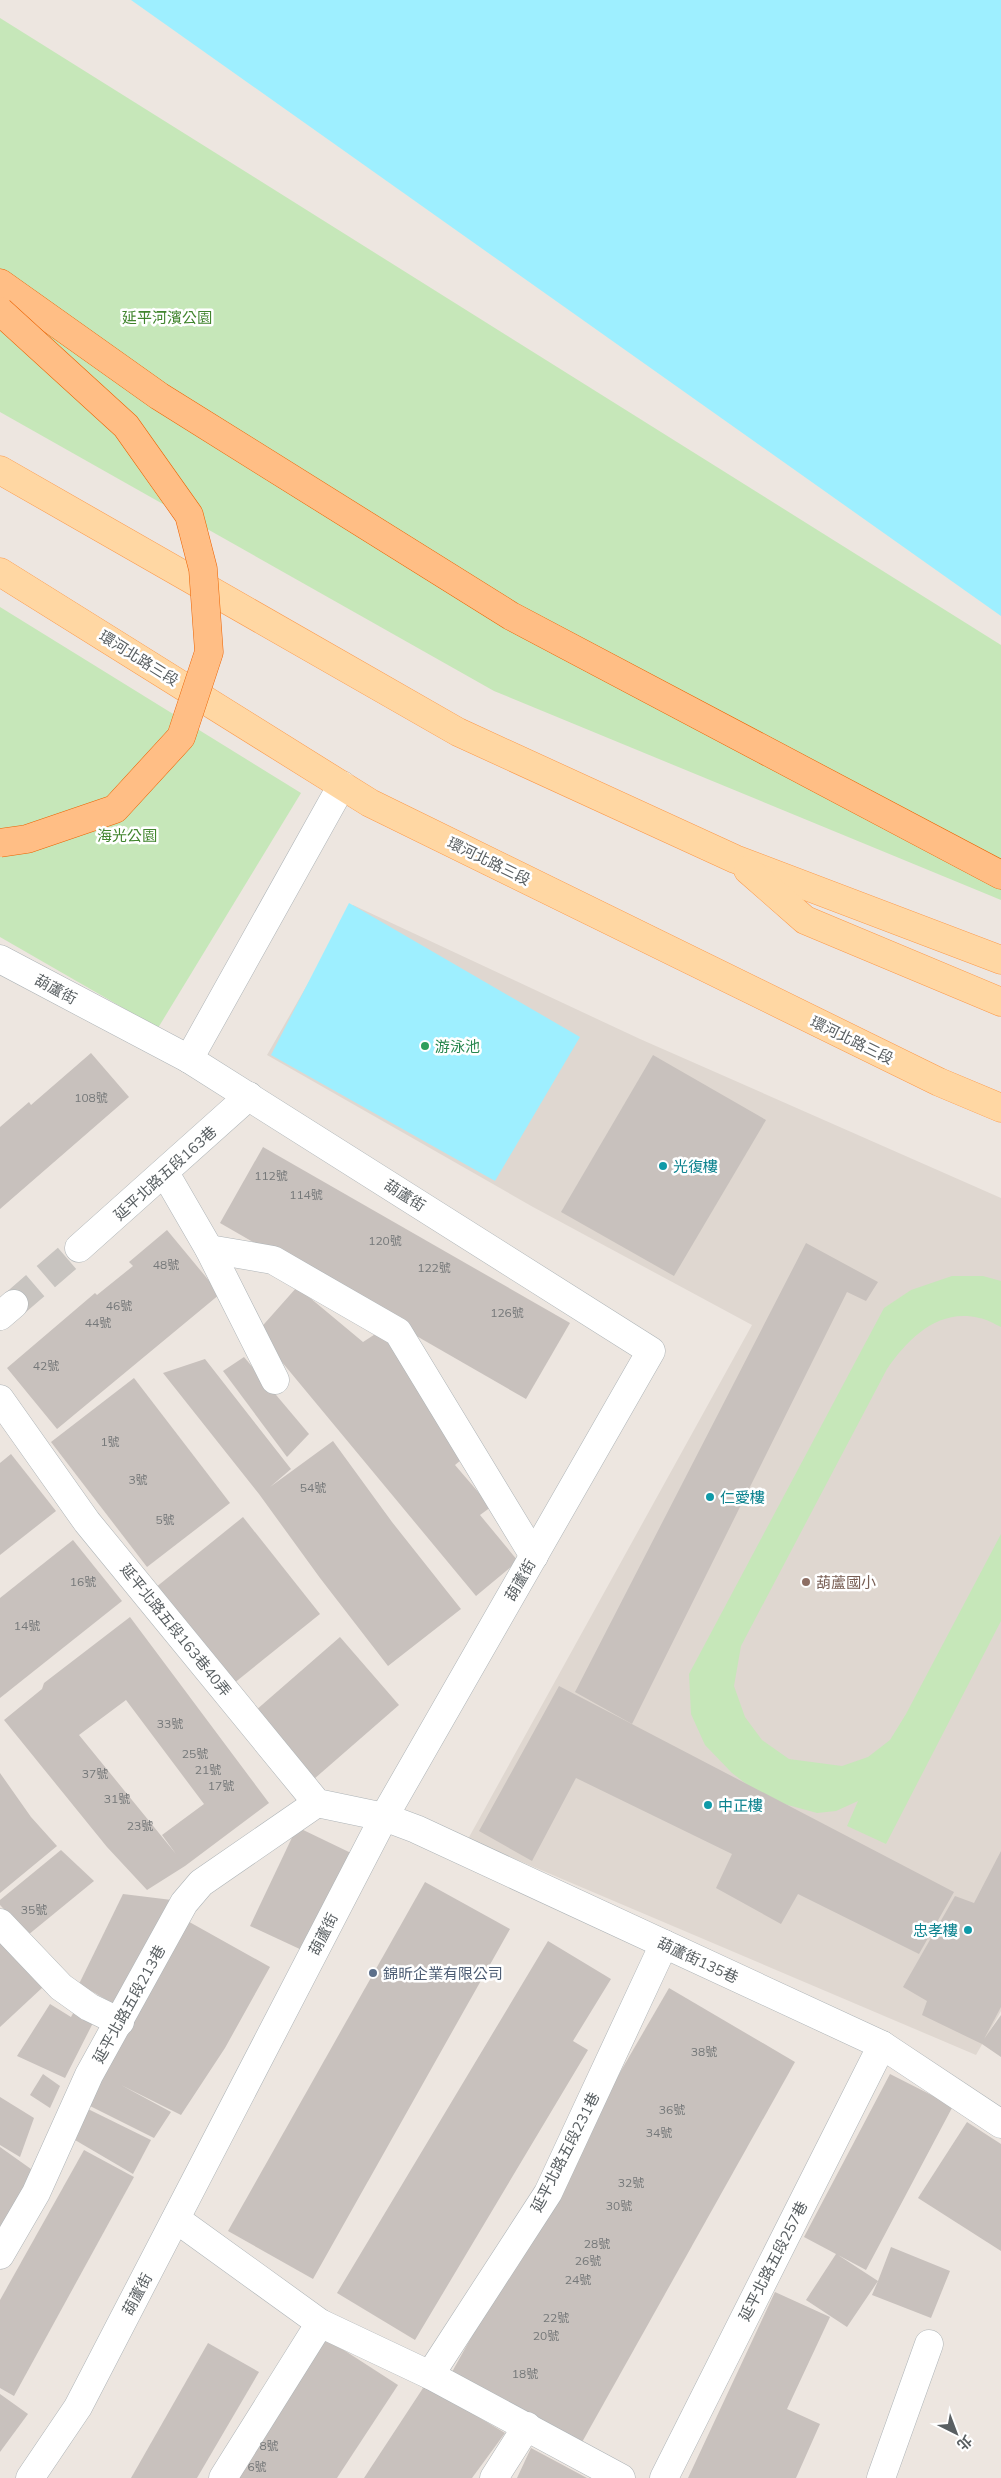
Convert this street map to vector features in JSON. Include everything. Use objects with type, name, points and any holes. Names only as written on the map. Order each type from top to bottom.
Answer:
[{"type":"highway","points":[[0,283],[159,396],[511,616],[1001,875]]},
{"type":"highway","points":[[0,311],[126,426],[189,515],[203,569],[208,652],[181,737],[115,809],[27,839],[0,843]]},
{"type":"main road","points":[[0,470],[458,732],[735,859],[1001,960]]},
{"type":"main road","name":"環河北路三段","points":[[0,572],[370,802],[939,1082],[1001,1108]]},
{"type":"main road","points":[[735,859],[805,920],[1001,1002]]},
{"type":"street","points":[[189,1059],[342,785]]},
{"type":"street","name":"葫蘆街","points":[[0,959],[189,1059],[651,1350],[384,1817],[78,2407],[30,2478]]},
{"type":"street","name":"延平北路五段163巷","points":[[79,1248],[250,1096]]},
{"type":"street","points":[[165,1173],[209,1249],[275,1380]]},
{"type":"street","points":[[209,1249],[273,1260],[398,1332],[534,1556]]},
{"type":"street","name":"延平北路五段163巷40弄","points":[[0,1399],[86,1522],[317,1803]]},
{"type":"street","points":[[317,1803],[384,1817]]},
{"type":"street","name":"延平北路五段213巷","points":[[0,2255],[36,2193],[89,2075],[120,2022],[184,1903],[201,1883],[317,1803]]},
{"type":"street","name":"葫蘆街135巷","points":[[384,1817],[416,1829],[882,2045],[1001,2124]]},
{"type":"street","points":[[0,1923],[61,1987],[90,2006],[120,2022]]},
{"type":"street","name":"延平北路五段231巷","points":[[430,2374],[548,2193],[664,1944]]},
{"type":"street","name":"延平北路五段257巷","points":[[664,2478],[882,2045]]},
{"type":"street","points":[[176,2219],[320,2323],[430,2374],[621,2478]]},
{"type":"street","points":[[223,2478],[320,2323]]},
{"type":"street","points":[[881,2478],[929,2344]]},
{"type":"street","points":[[494,2478],[528,2426]]},
{"type":"shaded area","name":"葫蘆國小","points":[[353,905],[640,1039],[1001,1198],[1001,2011],[976,2055],[468,1839],[752,1325],[533,1207],[267,1055]]},
{"type":"green space","name":"延平河濱公園","points":[[0,18],[1001,645],[1001,900],[494,691],[0,412]]},
{"type":"green space","name":"海光公園","points":[[0,607],[301,793],[158,1028],[0,937]]},
{"type":"green space","points":[[952,1276],[983,1276],[1001,1281],[1001,1327],[988,1320],[964,1316],[950,1318],[937,1322],[915,1337],[895,1358],[887,1369],[741,1646],[734,1686],[745,1717],[762,1740],[789,1759],[842,1766],[868,1757],[890,1740],[906,1714],[1001,1534],[1001,1621],[886,1844],[847,1826],[858,1801],[836,1811],[817,1813],[766,1799],[732,1773],[705,1745],[691,1714],[689,1674],[884,1308],[911,1290]]},
{"type":"water","points":[[131,0],[1001,0],[1001,616]]},
{"type":"water","name":"游泳池","points":[[349,903],[580,1037],[495,1181],[271,1055]]},
{"type":"building","points":[[91,1053],[129,1097],[0,1209],[0,1127],[29,1102],[31,1105]]},
{"type":"building","name":"光復樓","points":[[653,1055],[766,1120],[674,1276],[561,1212]]},
{"type":"building","points":[[263,1147],[570,1323],[526,1399],[220,1223]]},
{"type":"building","points":[[167,1230],[220,1294],[57,1429],[7,1368],[95,1293],[97,1295],[133,1266],[129,1262]]},
{"type":"building","name":"仁愛樓","points":[[806,1243],[878,1282],[866,1301],[847,1292],[632,1724],[575,1692]]},
{"type":"building","points":[[297,1287],[363,1342],[380,1331],[439,1401],[467,1455],[455,1465],[491,1507],[480,1515],[518,1561],[476,1596],[257,1332]]},
{"type":"building","points":[[244,1357],[309,1434],[287,1457],[223,1371]]},
{"type":"building","points":[[205,1359],[291,1469],[270,1487],[333,1441],[392,1522],[461,1609],[388,1666],[320,1578],[259,1494],[163,1373]]},
{"type":"building","points":[[134,1378],[230,1503],[147,1567],[51,1442]]},
{"type":"building","points":[[11,1454],[56,1511],[0,1555],[0,1463]]},
{"type":"building","points":[[243,1517],[320,1614],[233,1684],[155,1588]]},
{"type":"building","points":[[73,1540],[122,1601],[0,1698],[0,1598]]},
{"type":"building","points":[[130,1617],[269,1803],[185,1866],[147,1890],[107,1847],[4,1720],[42,1689],[44,1683]],"holes":[[[126,1700],[204,1804],[162,1835],[176,1854],[79,1735]]]},
{"type":"building","points":[[340,1637],[399,1705],[314,1779],[255,1711]]},
{"type":"building","name":"中正樓","points":[[559,1686],[954,1892],[919,1954],[798,1894],[781,1924],[716,1888],[732,1854],[576,1778],[532,1861],[479,1831]]},
{"type":"building","points":[[0,1773],[31,1817],[57,1846],[0,1893]]},
{"type":"building","points":[[297,1827],[351,1853],[304,1951],[250,1926]]},
{"type":"building","points":[[61,1850],[94,1881],[28,1935],[0,1905],[0,1900]]},
{"type":"building","name":"忠孝樓","points":[[1001,1851],[1001,2007],[984,2039],[1001,2015],[1001,2057],[982,2044],[922,2015],[927,2001],[903,1987],[955,1896],[974,1903]]},
{"type":"building","points":[[425,1882],[510,1929],[313,2279],[228,2231]]},
{"type":"building","points":[[123,1894],[180,1901],[121,2008],[79,1984]]},
{"type":"building","points":[[184,1919],[270,1967],[225,2048],[181,2115],[121,2085],[171,2112],[154,2138],[88,2105]]},
{"type":"building","points":[[0,1932],[43,1987],[0,2027]]},
{"type":"building","points":[[548,1941],[611,1979],[573,2041],[588,2050],[415,2340],[337,2293]]},
{"type":"building","points":[[669,1988],[795,2062],[581,2444],[452,2372],[586,2131]]},
{"type":"building","points":[[50,2004],[71,2017],[77,2006],[96,2017],[65,2078],[17,2056]]},
{"type":"building","points":[[43,2074],[60,2086],[50,2108],[30,2095]]},
{"type":"building","points":[[890,2074],[953,2106],[866,2270],[838,2255],[878,2281],[847,2327],[806,2300],[836,2254],[804,2237]]},
{"type":"building","points":[[0,2097],[34,2118],[20,2157],[0,2145]]},
{"type":"building","points":[[88,2109],[151,2140],[133,2174],[75,2140]]},
{"type":"building","points":[[967,2122],[1001,2144],[1001,2251],[918,2198]]},
{"type":"building","points":[[0,2147],[38,2174],[0,2227]]},
{"type":"building","points":[[84,2150],[134,2177],[14,2396],[0,2388],[0,2300]]},
{"type":"building","points":[[891,2247],[950,2271],[931,2318],[872,2295]]},
{"type":"building","points":[[775,2292],[830,2317],[787,2409],[820,2424],[796,2478],[688,2478]]},
{"type":"building","points":[[319,2334],[398,2385],[337,2478],[227,2478]]},
{"type":"building","points":[[208,2343],[259,2372],[197,2478],[131,2478]]},
{"type":"building","points":[[425,2385],[505,2433],[472,2478],[364,2478]]},
{"type":"building","points":[[0,2394],[28,2414],[0,2452]]},
{"type":"building","points":[[531,2448],[587,2478],[517,2478]]},
{"type":"tunnel","points":[[14,1304],[79,1248]]},
{"type":"place","name":"游泳池","points":[[425,1046]]},
{"type":"place","name":"光復樓","points":[[663,1166]]},
{"type":"place","name":"仁愛樓","points":[[710,1497]]},
{"type":"place","name":"葫蘆國小","points":[[806,1582]]},
{"type":"place","name":"中正樓","points":[[708,1805]]},
{"type":"place","name":"忠孝樓","points":[[968,1930]]},
{"type":"place","name":"錦昕企業有限公司","points":[[373,1973]]}]
